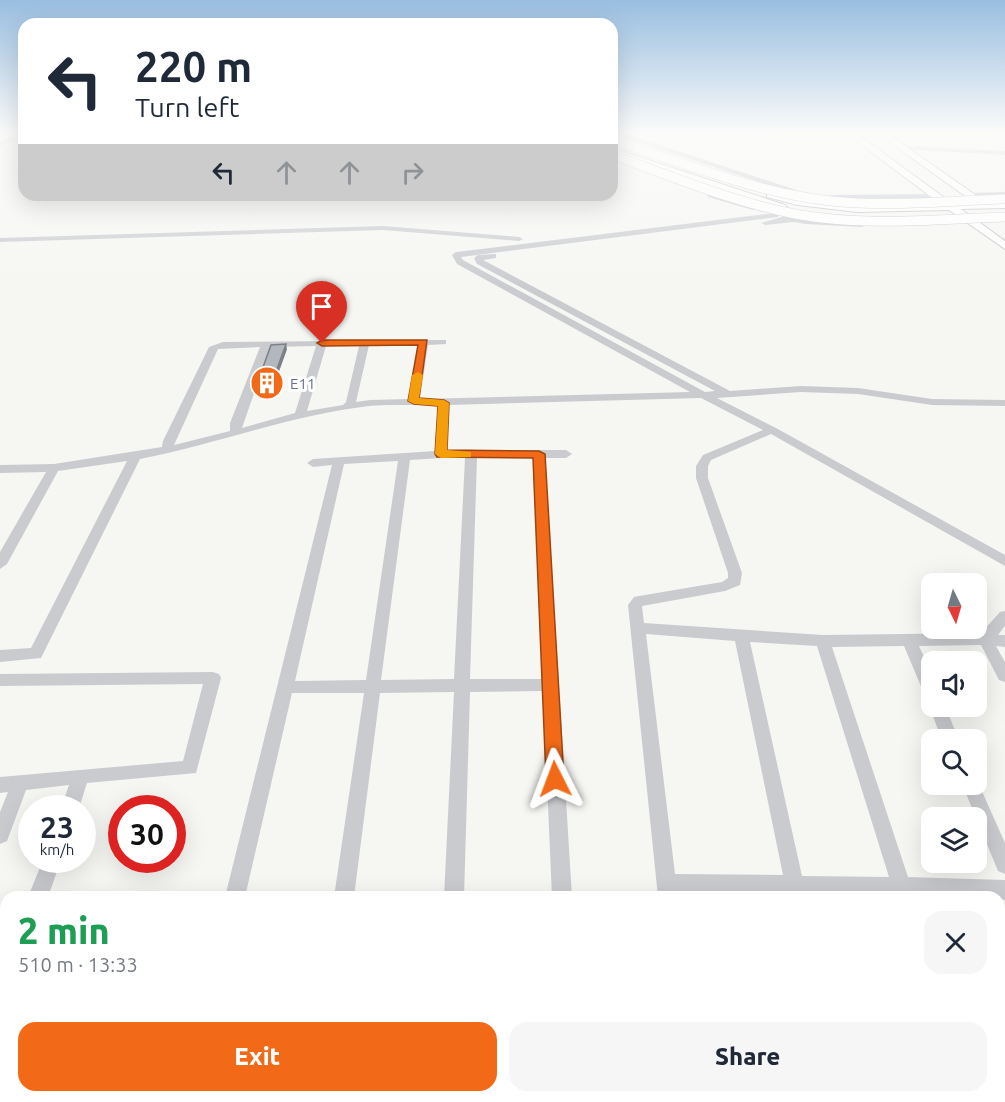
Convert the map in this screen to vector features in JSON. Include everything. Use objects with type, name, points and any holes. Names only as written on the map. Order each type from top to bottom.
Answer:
[{"type":"main road","points":[[705,185],[796,214],[876,221],[1003,216]]},
{"type":"main road","points":[[714,185],[789,209],[837,216],[872,218],[1003,216]]},
{"type":"main road","points":[[742,185],[777,198],[806,204],[856,209],[1005,205]]},
{"type":"main road","points":[[753,185],[806,198],[857,202],[1005,199]]},
{"type":"main road","points":[[922,185],[1005,246]]},
{"type":"main road","points":[[957,185],[1003,216]]},
{"type":"street","points":[[685,185],[775,215],[796,219],[868,225],[972,222]]},
{"type":"street","points":[[776,185],[806,194],[845,198],[937,196]]},
{"type":"street","points":[[971,195],[1005,194]]},
{"type":"street","points":[[775,215],[456,255],[460,262],[703,395],[772,430],[1005,561]]},
{"type":"street","points":[[729,394],[480,262],[478,258],[796,219]]},
{"type":"street","points":[[0,240],[382,228],[588,244]]},
{"type":"street","points":[[347,407],[351,402],[365,342]]},
{"type":"street","points":[[414,401],[423,342]]},
{"type":"street","points":[[168,450],[169,441],[214,347],[266,344],[443,342]]},
{"type":"street","points":[[300,415],[322,343]]},
{"type":"street","points":[[236,432],[236,423],[266,344]]},
{"type":"street","points":[[0,469],[54,468],[135,456],[168,450],[300,415],[370,403],[703,395],[801,389],[858,391],[933,402],[1005,404]]},
{"type":"street","points":[[441,454],[444,403]]},
{"type":"street","points":[[732,891],[667,890],[636,605],[639,601],[725,586],[735,581],[735,573],[702,478],[702,466],[707,458],[772,430]]},
{"type":"street","points":[[314,463],[441,454],[566,454]]},
{"type":"street","points":[[454,891],[471,454]]},
{"type":"street","points":[[539,454],[562,891]]},
{"type":"street","points":[[0,656],[36,654],[135,456]]},
{"type":"street","points":[[345,891],[404,457]]},
{"type":"street","points":[[236,891],[339,461]]},
{"type":"street","points":[[0,564],[54,468]]},
{"type":"street","points":[[987,637],[1005,616]]},
{"type":"street","points":[[638,628],[823,641],[985,639],[1005,641]]},
{"type":"street","points":[[741,636],[796,891]]},
{"type":"street","points":[[985,639],[1005,676]]},
{"type":"street","points":[[909,640],[921,668]]},
{"type":"street","points":[[823,641],[903,891],[1005,890]]},
{"type":"street","points":[[0,680],[213,678],[190,768],[0,785]]},
{"type":"street","points":[[285,687],[550,685]]},
{"type":"street","points":[[74,795],[81,776]]},
{"type":"street","points":[[0,835],[6,803],[20,783]]},
{"type":"street","points":[[976,795],[1005,865]]},
{"type":"street","points":[[41,891],[47,873]]},
{"type":"building","points":[[286,344],[273,380],[258,381],[271,345]]},
{"type":"slow traffic","points":[[418,375],[414,401],[444,403],[441,454],[467,454]]},
{"type":"place","name":"E11","points":[[267,383]]},
{"type":"route","points":[[322,343],[423,342],[414,401],[444,403],[441,454],[539,454],[555,779]]}]
